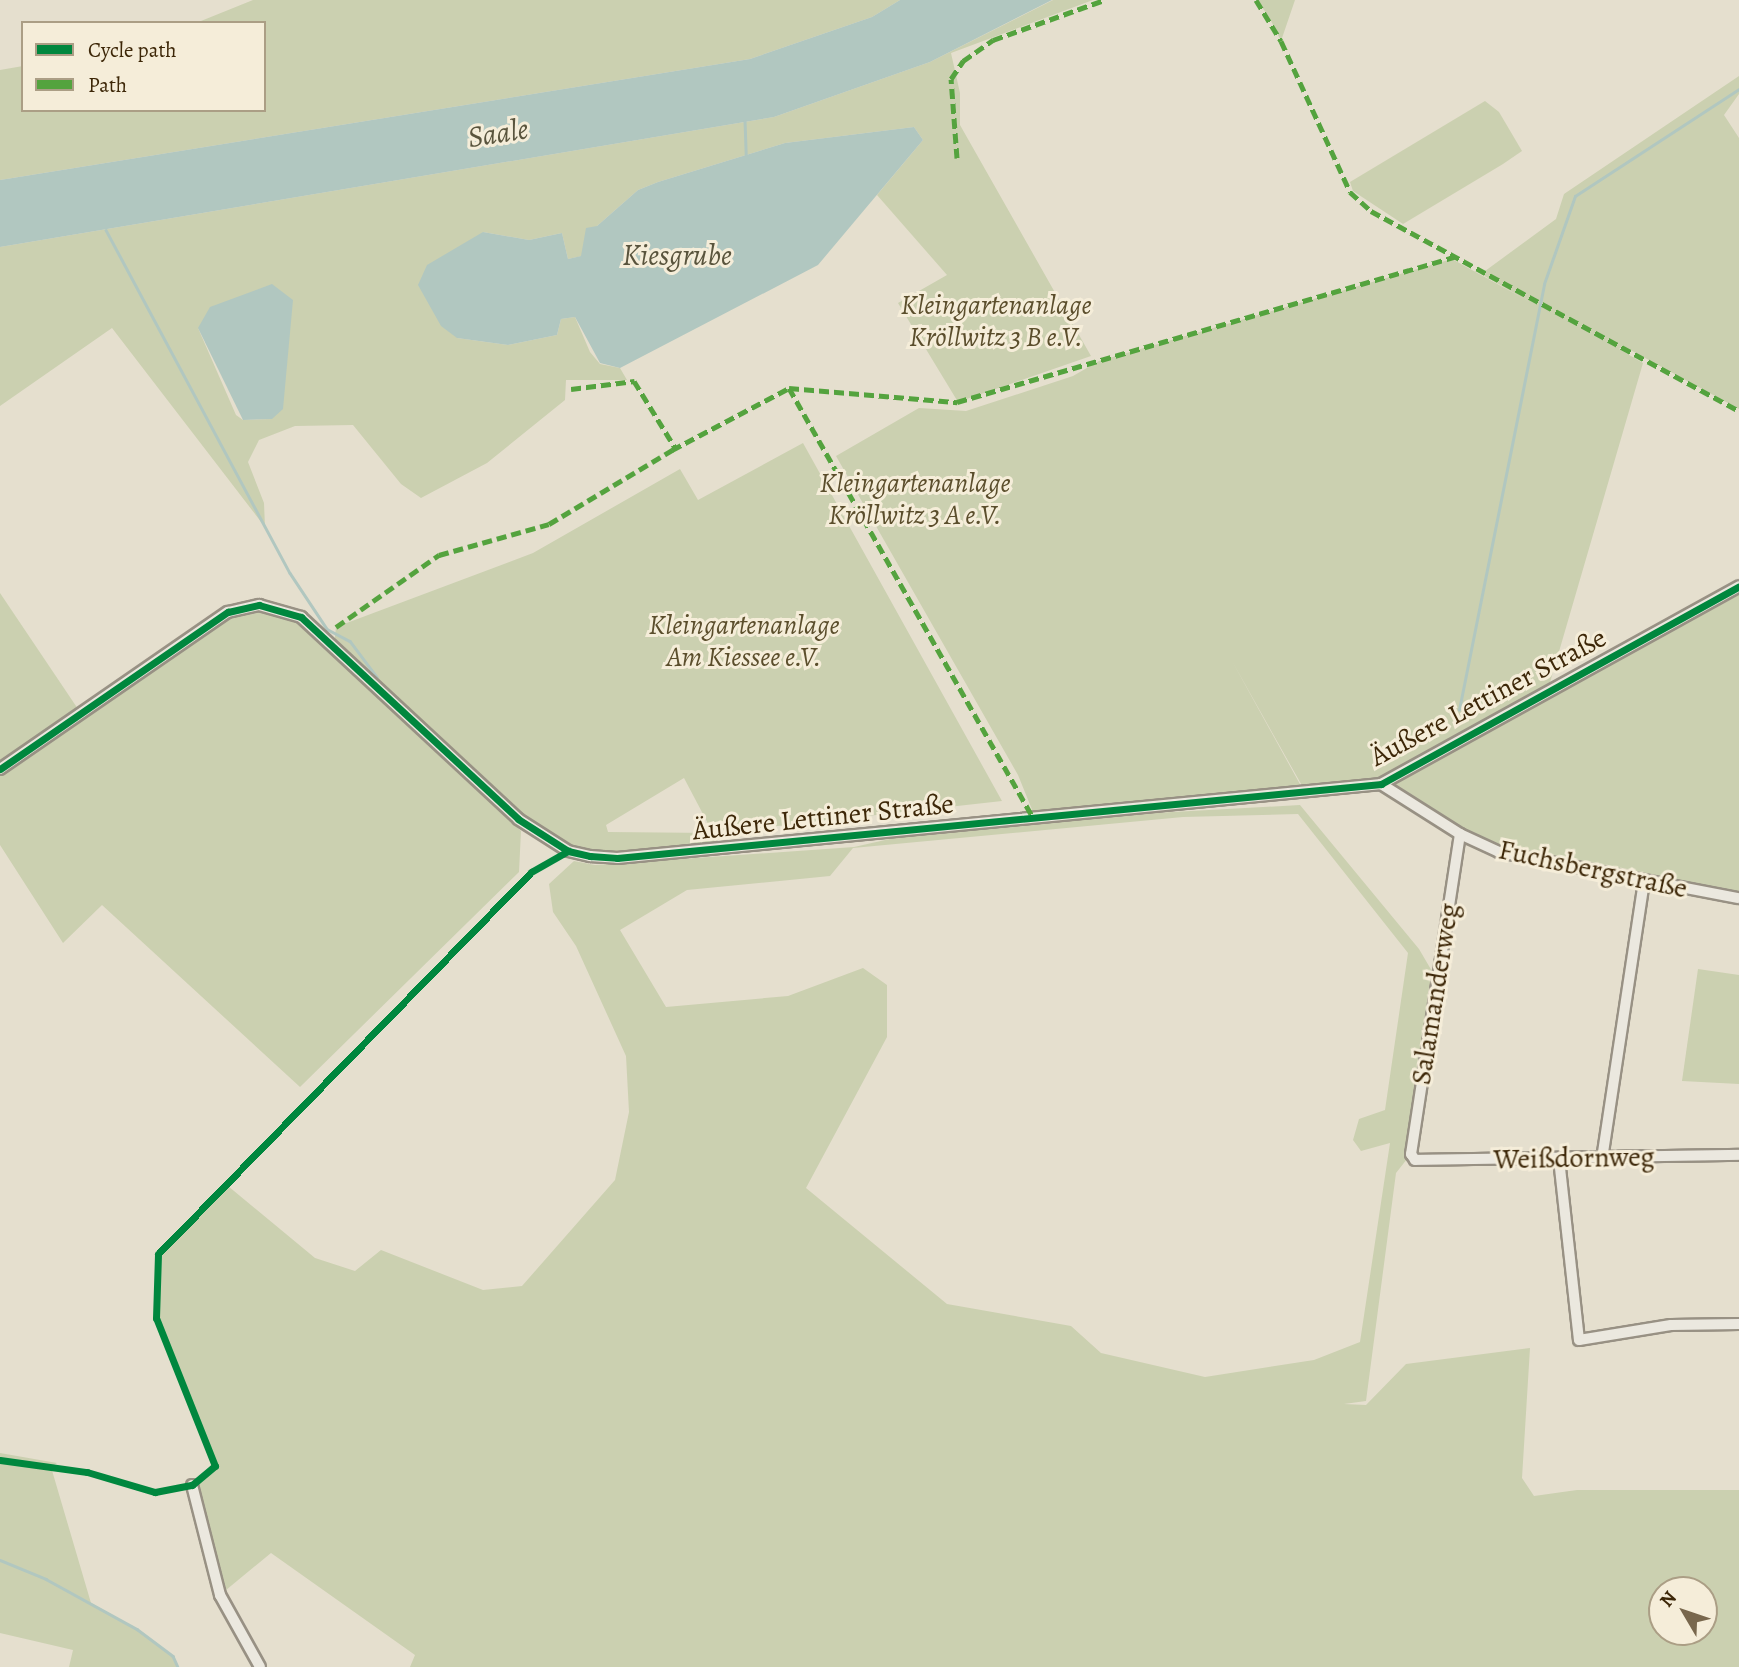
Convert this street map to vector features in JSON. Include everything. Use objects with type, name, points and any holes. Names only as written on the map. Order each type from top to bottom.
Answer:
[{"type":"street","name":"Äußere Lettiner Straße","points":[[0,769],[228,612],[258,605],[301,618],[518,819],[568,850],[600,858],[1381,784],[1739,586]]},
{"type":"street","name":"Fuchsbergstraße","points":[[1381,784],[1460,834],[1499,852],[1739,898]]},
{"type":"street","name":"Salamanderweg","points":[[1411,1154],[1460,834]]},
{"type":"street","points":[[1602,1158],[1644,880]]},
{"type":"street","name":"Weißdornweg","points":[[1411,1154],[1415,1160],[1739,1155]]},
{"type":"street","points":[[1559,1158],[1579,1340],[1671,1325],[1739,1324]]},
{"type":"street","points":[[192,1485],[220,1595],[260,1667]]},
{"type":"green space","points":[[253,0],[900,0],[872,17],[750,59],[0,180],[0,70],[21,66],[21,112],[266,112],[266,21],[201,21]]},
{"type":"green space","name":"Kleingartenanlage Kröllwitz 3 B e.V.","points":[[1053,0],[1093,0],[951,53],[960,93],[960,125],[1091,356],[958,402],[898,303],[947,275],[877,195],[923,140],[914,127],[785,143],[658,182],[638,190],[597,226],[582,256],[568,259],[562,233],[529,240],[483,232],[457,338],[508,345],[557,335],[561,319],[575,317],[590,352],[600,364],[620,368],[627,380],[566,380],[565,400],[487,463],[421,498],[401,484],[353,425],[295,426],[259,440],[248,462],[264,503],[265,527],[112,328],[0,406],[0,247],[774,117],[930,62]],"holes":[[[198,328],[272,419],[243,420],[236,415]]]},
{"type":"green space","points":[[1256,0],[1295,0],[1281,41],[1268,15]]},
{"type":"green space","name":"Kleingartenanlage Kröllwitz 3 A e.V.","points":[[1739,76],[1739,94],[1724,115],[1739,138],[1739,409],[1623,346],[1619,349],[1643,363],[1549,686],[1381,784],[1305,791],[1232,661],[1301,786],[1033,812],[1018,775],[836,456],[919,408],[966,411],[1073,376],[1099,361],[1452,259],[1530,302],[1481,274],[1556,219],[1564,194]]},
{"type":"green space","points":[[1485,101],[1499,112],[1522,151],[1403,224],[1353,191],[1350,182]]},
{"type":"green space","name":"Kleingartenanlage Am Kiessee e.V.","points":[[803,443],[1002,801],[714,833],[719,844],[590,856],[568,851],[518,819],[334,646],[336,627],[533,553],[680,469],[698,500]],"holes":[[[684,778],[713,833],[608,832],[606,825]]]},
{"type":"green space","points":[[0,593],[80,712],[0,768]]},
{"type":"green space","points":[[1739,595],[1739,898],[1499,852],[1384,783]]},
{"type":"green space","points":[[254,607],[292,617],[332,650],[521,831],[519,872],[300,1087],[102,905],[63,943],[0,845],[0,770],[227,616]]},
{"type":"green space","points":[[1300,805],[1419,949],[1436,978],[1411,1154],[1396,1173],[1366,1401],[1344,1404],[1366,1405],[1406,1364],[1530,1348],[1522,1478],[1534,1496],[1577,1490],[1739,1490],[1739,1667],[410,1667],[415,1655],[271,1553],[220,1595],[192,1485],[215,1466],[156,1318],[158,1254],[228,1186],[315,1258],[355,1271],[381,1250],[483,1290],[522,1286],[615,1180],[629,1112],[626,1056],[576,946],[553,912],[549,884],[574,861],[595,865],[854,847],[903,836],[1083,817]],"holes":[[[1298,814],[1408,953],[1385,1110],[1359,1119],[1353,1140],[1361,1151],[1390,1143],[1360,1342],[1314,1360],[1205,1377],[1101,1353],[1071,1326],[947,1304],[806,1188],[887,1037],[887,985],[863,968],[788,996],[666,1007],[620,930],[687,890],[830,876],[853,848],[1183,817]]]},
{"type":"green space","points":[[1698,969],[1739,975],[1739,1084],[1682,1081]]},
{"type":"green space","points":[[0,1453],[57,1463],[51,1467],[91,1603],[137,1629],[173,1656],[178,1667],[69,1667],[73,1650],[0,1633]]},
{"type":"water","name":"Saale","points":[[900,0],[1052,0],[930,62],[774,117],[0,247],[0,180],[750,59],[872,17]]},
{"type":"water","name":"Kiesgrube","points":[[914,127],[923,140],[818,265],[620,368],[600,363],[575,317],[561,319],[557,335],[508,345],[457,338],[441,326],[418,285],[427,265],[483,232],[529,240],[562,233],[568,259],[581,256],[586,228],[597,226],[638,190],[658,182],[785,143]]},
{"type":"water","points":[[272,284],[293,300],[283,409],[272,419],[243,420],[198,328],[210,307]]},
{"type":"waterway","points":[[1459,710],[1544,284],[1575,196],[1739,89]]},
{"type":"waterway","points":[[745,120],[746,155]]},
{"type":"waterway","points":[[106,230],[290,573],[327,629],[350,641],[377,677]]},
{"type":"waterway","points":[[0,1560],[46,1579],[137,1629],[173,1656],[178,1667]]},
{"type":"marked path","points":[[957,158],[951,79],[963,61],[993,40],[1104,0]]},
{"type":"marked path","points":[[1256,0],[1281,41],[1350,192],[1371,211],[1739,411]]},
{"type":"marked path","points":[[336,627],[439,555],[549,524],[672,450],[789,388],[957,402],[1454,257]]},
{"type":"marked path","points":[[571,389],[634,381],[676,449]]},
{"type":"marked path","points":[[789,388],[1033,818]]},
{"type":"cycle path","points":[[0,769],[228,612],[259,605],[301,617],[518,819],[568,851],[590,856],[617,858],[1381,784],[1739,586]]},
{"type":"cycle path","points":[[0,1460],[87,1472],[155,1492],[192,1485],[215,1466],[156,1318],[158,1254],[531,872],[568,851]]}]
